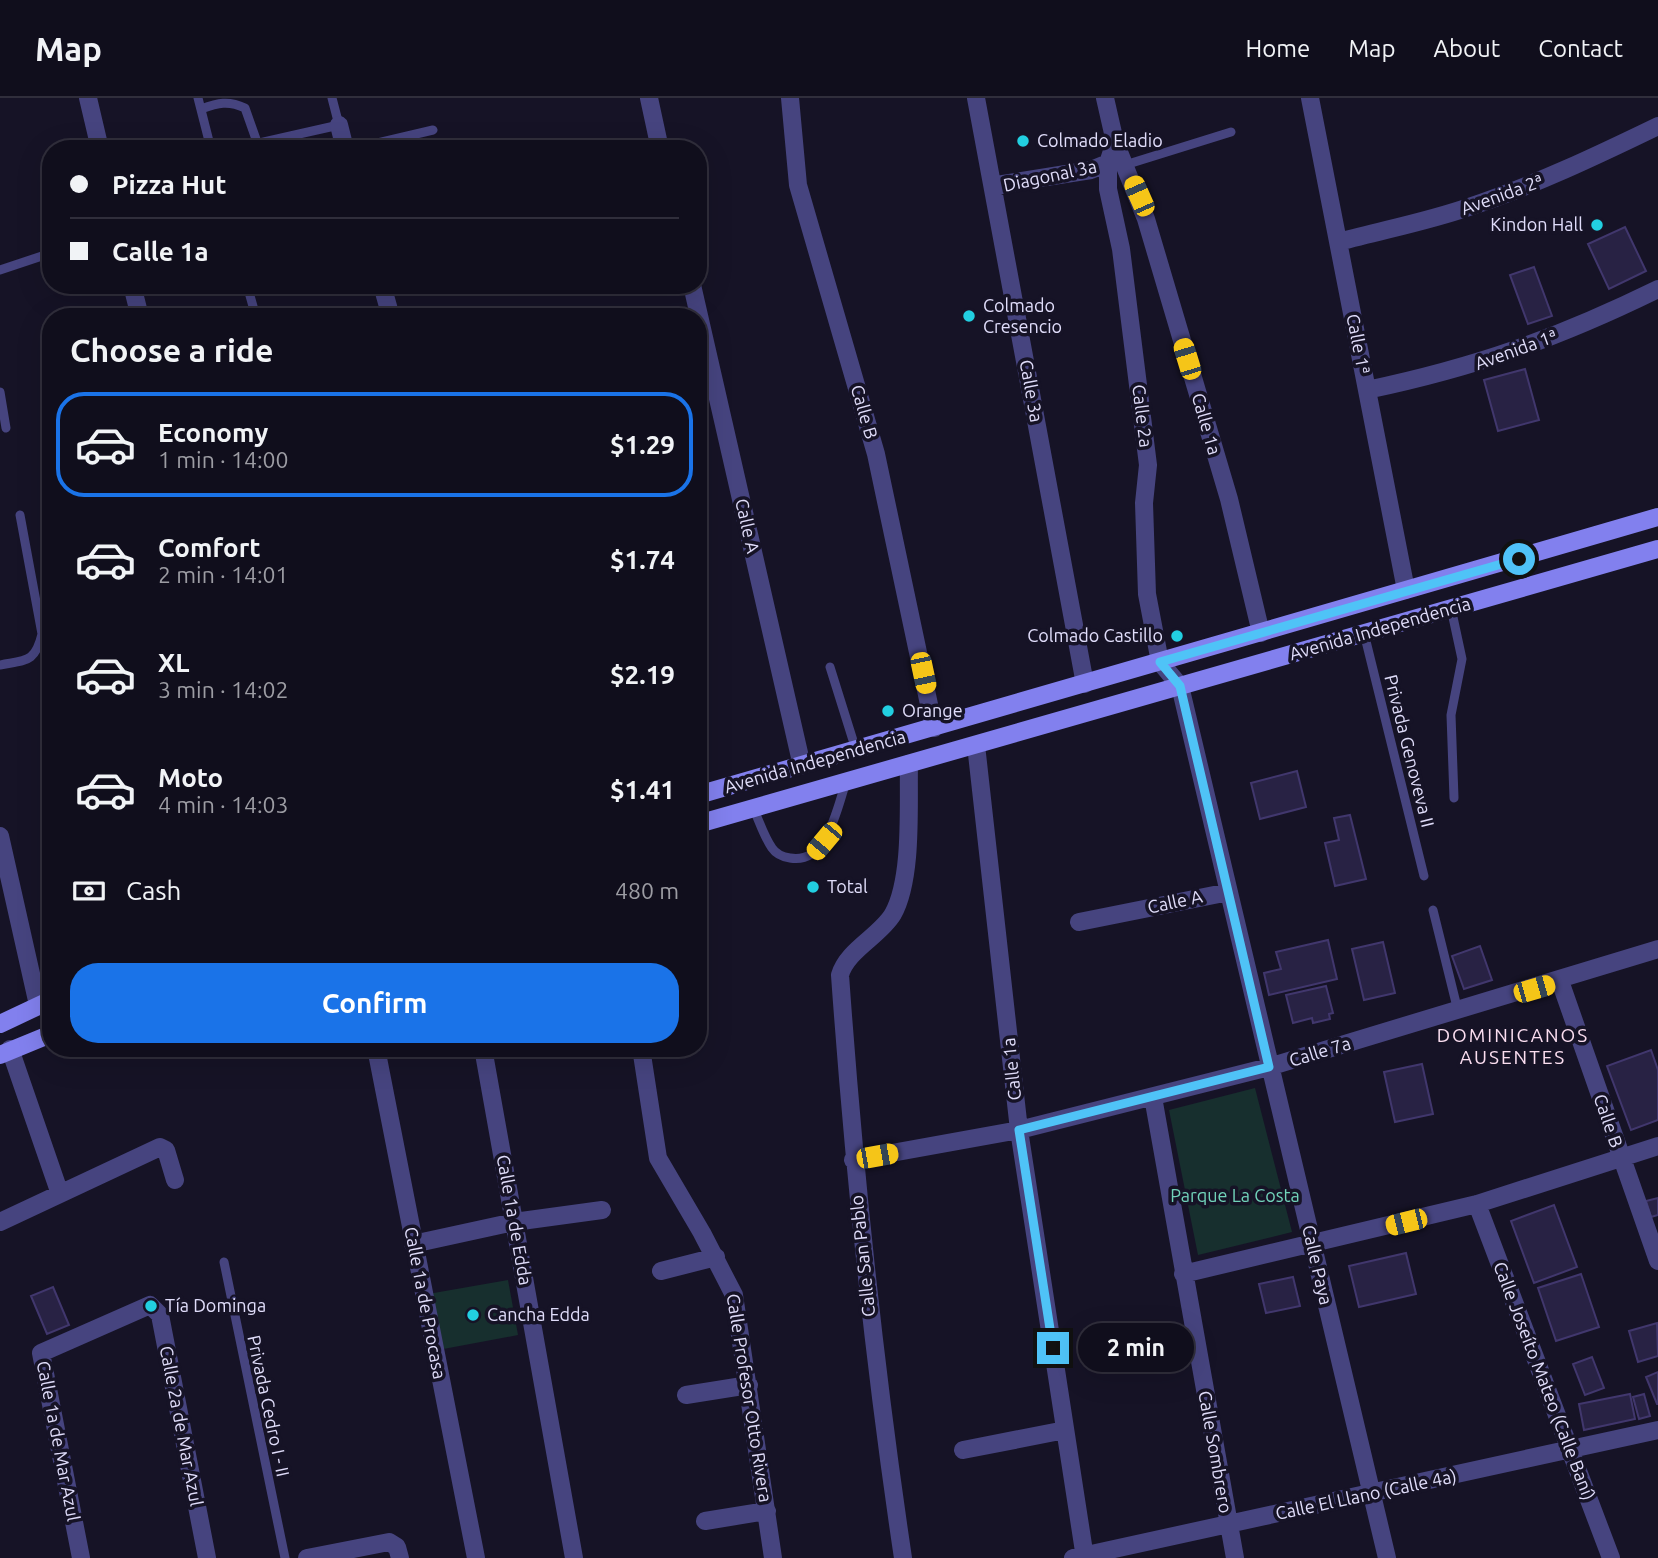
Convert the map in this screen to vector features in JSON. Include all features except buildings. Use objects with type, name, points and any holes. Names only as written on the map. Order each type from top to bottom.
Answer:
[{"type":"main road","name":"Avenida Independencia","points":[[707,792],[1658,517]]},
{"type":"main road","name":"Avenida Independencia","points":[[707,821],[1658,549]]},
{"type":"main road","points":[[847,781],[848,752]]},
{"type":"main road","points":[[0,1024],[42,1004]]},
{"type":"main road","points":[[5,1052],[42,1038]]},
{"type":"street","points":[[88,98],[98,140]]},
{"type":"street","points":[[649,98],[658,140]]},
{"type":"street","name":"Calle B","points":[[790,98],[798,185],[876,454],[934,728]]},
{"type":"street","name":"Calle 3a","points":[[976,98],[1085,684]]},
{"type":"street","name":"Calle 1a","points":[[1105,98],[1115,142],[1116,164],[1146,219],[1228,499],[1261,633]]},
{"type":"street","name":"Calle 1ª","points":[[1310,98],[1406,590]]},
{"type":"street","points":[[339,125],[343,140]]},
{"type":"street","name":"Avenida 2ª","points":[[1339,242],[1414,224],[1512,192],[1571,169],[1658,126]]},
{"type":"street","name":"Diagonal 3a","points":[[993,189],[1003,184],[1116,164]]},
{"type":"street","name":"Calle 2a","points":[[1116,164],[1108,189],[1121,249],[1148,465],[1144,554],[1147,594],[1160,662],[1180,686]]},
{"type":"street","name":"Avenida 1ª","points":[[1367,390],[1448,373],[1523,349],[1658,289]]},
{"type":"street","name":"Calle A","points":[[707,351],[802,766]]},
{"type":"street","name":"Calle Paya","points":[[1180,686],[1387,1558]]},
{"type":"street","name":"Calle 1a","points":[[976,745],[1019,1130],[1065,1430],[1081,1557]]},
{"type":"street","name":"Calle San Pablo","points":[[903,1558],[875,1369],[853,1160],[840,975],[845,964],[891,916],[898,904],[905,859],[909,764]]},
{"type":"street","points":[[0,836],[8,906],[42,995]]},
{"type":"street","name":"Calle A","points":[[1079,922],[1229,892]]},
{"type":"street","name":"Calle 7a","points":[[853,1160],[1019,1130],[1269,1067],[1560,981],[1658,949]]},
{"type":"street","name":"Calle B","points":[[1560,981],[1658,1261]]},
{"type":"street","points":[[5,1052],[60,1194]]},
{"type":"street","name":"Calle 1a de Procasa","points":[[378,1057],[476,1558]]},
{"type":"street","name":"Calle 1a de Edda","points":[[485,1057],[574,1558]]},
{"type":"street","name":"Calle Profesor Otto Rivera","points":[[642,1057],[658,1158],[716,1257],[734,1295],[773,1558]]},
{"type":"street","name":"Calle Sombrero","points":[[1153,1097],[1235,1558]]},
{"type":"street","points":[[1183,1274],[1477,1204],[1658,1146]]},
{"type":"street","points":[[0,1222],[160,1147],[166,1150],[175,1180]]},
{"type":"street","name":"Calle Joseíto Mateo (Calle Baní)","points":[[1477,1204],[1611,1558]]},
{"type":"street","points":[[413,1244],[514,1222],[602,1210]]},
{"type":"street","points":[[660,1270],[716,1257]]},
{"type":"street","name":"Calle 1a de Mar Azul","points":[[81,1558],[41,1353],[143,1305]]},
{"type":"street","name":"Calle 2a de Mar Azul","points":[[143,1305],[150,1305],[160,1315],[207,1558]]},
{"type":"street","points":[[686,1395],[749,1385]]},
{"type":"street","points":[[963,1450],[1065,1430]]},
{"type":"street","name":"Calle El Llano (Calle 4a)","points":[[1081,1557],[1658,1430]]},
{"type":"street","points":[[705,1521],[767,1511]]},
{"type":"street","points":[[307,1558],[389,1542],[397,1547],[400,1558]]},
{"type":"lane","points":[[198,98],[209,140]]},
{"type":"lane","points":[[267,140],[339,125],[332,98]]},
{"type":"lane","points":[[201,109],[219,102],[234,103],[245,108],[256,140]]},
{"type":"lane","points":[[390,140],[433,130]]},
{"type":"lane","points":[[1116,164],[1231,132]]},
{"type":"lane","points":[[0,270],[42,256]]},
{"type":"lane","points":[[0,392],[6,428]]},
{"type":"lane","points":[[0,665],[30,659],[38,650],[42,634],[20,515]]},
{"type":"lane","points":[[1451,608],[1462,659],[1451,715],[1454,798]]},
{"type":"lane","name":"Privada Genoveva II","points":[[1364,633],[1424,876]]},
{"type":"lane","points":[[830,667],[848,752]]},
{"type":"lane","points":[[753,808],[772,848],[783,857],[797,859],[813,855],[824,841],[847,781]]},
{"type":"lane","points":[[1433,910],[1458,1011]]},
{"type":"lane","name":"Privada Cedro I - II","points":[[224,1262],[285,1558]]},
{"type":"green space","name":"Parque La Costa","points":[[1255,1088],[1292,1232],[1198,1255],[1169,1110]]},
{"type":"green space","name":"Cancha Edda","points":[[508,1280],[518,1335],[438,1350],[428,1294]]},
{"type":"place","name":"Colmado Eladio","points":[[1023,141]]},
{"type":"place","name":"Kindon Hall","points":[[1597,225]]},
{"type":"place","name":"Colmado Cresencio","points":[[969,316]]},
{"type":"place","name":"Colmado Castillo","points":[[1177,636]]},
{"type":"place","name":"Orange","points":[[888,711]]},
{"type":"place","name":"Total","points":[[813,887]]},
{"type":"place","name":"Tía Dominga","points":[[151,1306]]},
{"type":"place","name":"Cancha Edda","points":[[473,1315]]},
{"type":"district","name":"DOMINICANOS AUSENTES","points":[[1513,1046]]},
{"type":"route","points":[[1053,1348],[1019,1130],[1269,1067],[1180,686],[1160,662],[1519,559]]}]
